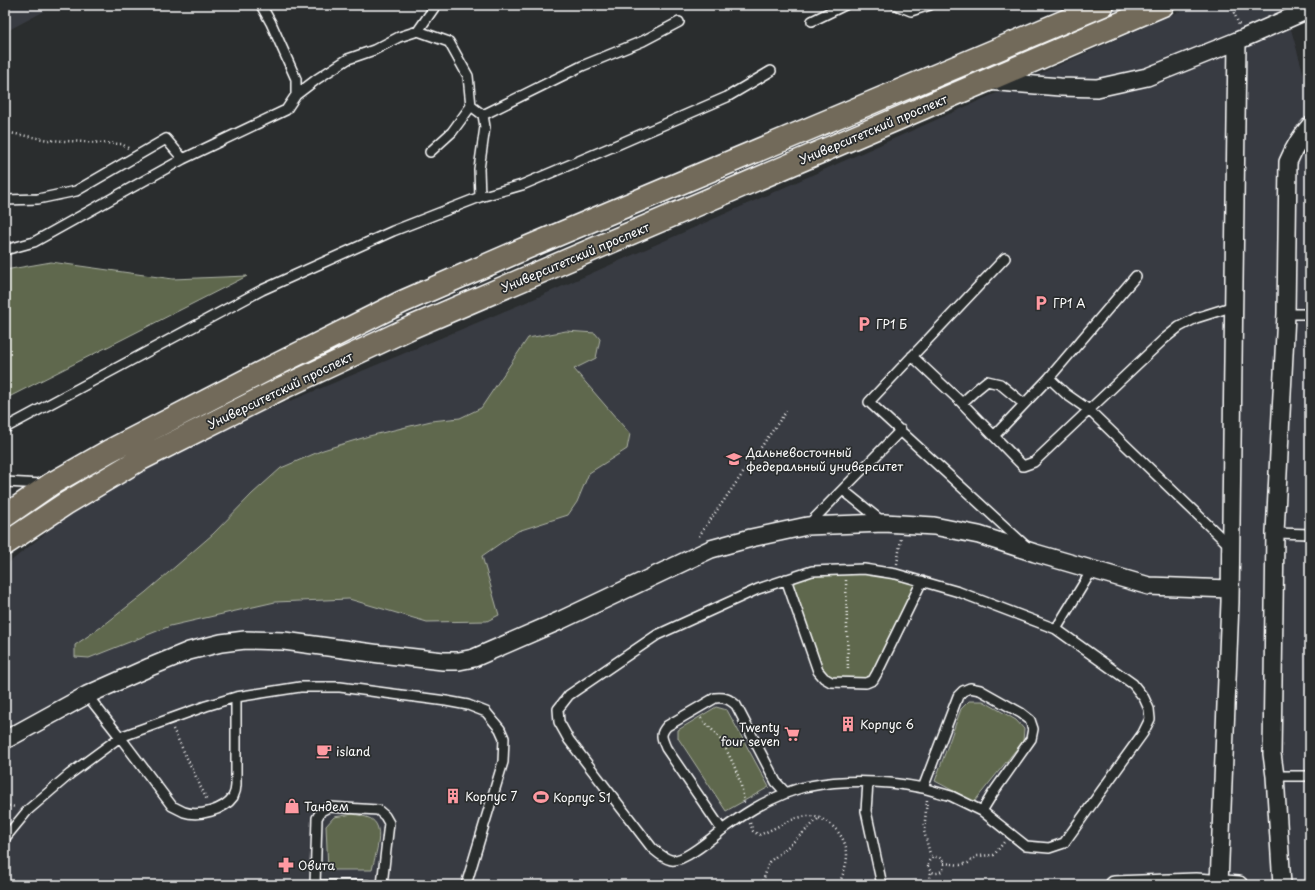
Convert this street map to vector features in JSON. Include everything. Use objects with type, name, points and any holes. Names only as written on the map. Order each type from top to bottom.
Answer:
[{"type":"main road","name":"Университетский проспект","points":[[5,516],[51,484],[109,451],[402,302],[526,248],[1103,5]]},
{"type":"main road","name":"Университетский проспект","points":[[5,544],[65,504],[137,461],[280,389],[419,324],[1163,5]]},
{"type":"main road","points":[[975,58],[985,81]]},
{"type":"street","points":[[985,81],[1060,87],[1097,88],[1147,77],[1241,40],[1310,9]]},
{"type":"street","points":[[1220,884],[1230,589],[1234,306],[1241,40]]},
{"type":"street","points":[[1282,885],[1275,776],[1272,754],[1276,533],[1286,314],[1288,162],[1294,147],[1302,134],[1310,126]]},
{"type":"street","points":[[5,740],[87,695],[189,651],[221,643],[245,640],[284,641],[442,661],[460,661],[474,658],[559,621],[711,549],[751,538],[807,526],[884,523],[934,526],[979,535],[1035,554],[1149,586],[1230,589]]},
{"type":"street","points":[[1114,885],[1196,882],[1239,885]]},
{"type":"lane","points":[[261,5],[271,23],[296,79],[296,95]]},
{"type":"lane","points":[[418,31],[436,5]]},
{"type":"lane","points":[[812,21],[845,5]]},
{"type":"lane","points":[[896,5],[911,11],[930,5]]},
{"type":"lane","points":[[483,114],[582,66],[643,41],[679,22]]},
{"type":"lane","points":[[5,250],[34,242],[183,159],[286,110],[296,95],[317,79],[348,60],[374,50],[399,37],[418,31],[449,42],[468,76],[471,106],[452,132],[430,152]]},
{"type":"lane","points":[[5,428],[262,290],[393,231],[480,197],[522,185],[619,144],[727,97],[771,71]]},
{"type":"lane","points":[[471,106],[483,114],[485,127],[479,169],[480,197]]},
{"type":"lane","points":[[5,200],[38,199],[76,191],[166,139],[183,159]]},
{"type":"lane","points":[[1005,258],[869,402],[1035,554]]},
{"type":"lane","points":[[994,436],[1049,378],[1136,276]]},
{"type":"lane","points":[[912,356],[962,403],[1023,466],[1034,462],[1164,339],[1179,327],[1196,318],[1234,306]]},
{"type":"lane","points":[[1286,314],[1310,314]]},
{"type":"lane","points":[[1049,378],[1066,394],[1089,410],[1230,547]]},
{"type":"lane","points":[[962,403],[987,381],[1000,384],[1024,404]]},
{"type":"lane","points":[[807,526],[900,430]]},
{"type":"lane","points":[[5,482],[51,484]]},
{"type":"lane","points":[[843,490],[884,523]]},
{"type":"lane","points":[[1276,533],[1310,534]]},
{"type":"lane","points":[[864,569],[896,574],[959,592],[1056,629],[1133,684],[1144,698],[1149,709],[1150,719],[1143,733],[1064,843],[1050,848],[1026,846],[982,812],[951,796],[926,789],[898,783],[833,783],[808,786],[767,801],[745,813],[684,857],[673,860],[662,856],[652,848],[569,740],[559,722],[558,709],[568,695],[657,635],[758,589],[812,571],[864,569]]},
{"type":"lane","points":[[1056,629],[1092,570]]},
{"type":"lane","points":[[786,579],[818,671],[824,678],[831,682],[866,683],[873,680],[922,581]]},
{"type":"lane","points":[[5,838],[28,810],[70,774],[120,737],[206,706],[236,697],[300,687],[340,687],[468,705],[486,712],[500,729],[504,738],[502,762],[466,885]]},
{"type":"lane","points":[[926,789],[958,696],[963,691],[970,688],[980,690],[1021,712],[1030,720],[1033,729],[1031,739],[993,793],[982,812]]},
{"type":"lane","points":[[87,695],[172,806],[185,812],[212,812],[228,803],[234,796],[236,785],[236,697]]},
{"type":"lane","points":[[722,830],[666,748],[662,737],[663,731],[668,726],[715,698],[724,697],[736,705],[776,782],[786,793]]},
{"type":"lane","points":[[1275,776],[1310,776]]},
{"type":"lane","points":[[868,782],[866,811],[882,885]]},
{"type":"lane","points":[[367,885],[315,885],[317,818],[321,811],[329,807],[378,810],[385,816],[389,823],[382,885]]},
{"type":"path","points":[[1231,5],[1241,40]]},
{"type":"path","points":[[5,132],[48,140],[122,144],[138,155]]},
{"type":"path","points":[[699,538],[787,410]]},
{"type":"path","points":[[896,574],[904,525]]},
{"type":"path","points":[[846,570],[849,682]]},
{"type":"path","points":[[698,708],[701,717],[719,738],[734,765],[742,788],[745,813],[754,831],[759,835],[794,819],[808,816],[820,817],[834,827],[844,842],[847,855],[839,885]]},
{"type":"path","points":[[169,720],[212,812]]},
{"type":"path","points":[[926,789],[924,831],[931,858],[928,865],[931,872],[927,883],[928,885]]},
{"type":"path","points":[[762,885],[769,862],[820,817]]},
{"type":"path","points":[[931,858],[939,857],[944,863],[960,865],[968,863],[977,856],[994,855],[1010,834]]},
{"type":"path","points":[[931,872],[936,873],[941,871],[944,863]]},
{"type":"shaded area","points":[[5,5],[56,5],[5,32]]},
{"type":"shaded area","name":"Дальневосточный федеральный университет","points":[[1194,5],[1284,5],[1310,96],[1310,885],[5,885],[5,566],[69,514],[121,479],[195,438],[300,397],[536,298]]},
{"type":"green space","points":[[51,262],[173,279],[247,276],[5,399],[5,270]]},
{"type":"green space","points":[[566,331],[595,333],[600,339],[596,358],[574,369],[630,434],[627,449],[589,473],[577,502],[568,515],[518,531],[482,556],[499,615],[487,621],[427,622],[349,599],[275,602],[170,626],[89,658],[75,657],[75,645],[104,625],[146,592],[213,534],[252,494],[281,468],[323,450],[369,436],[431,421],[460,418],[481,408],[528,338]]},
{"type":"green space","points":[[864,569],[922,581],[873,680],[831,682],[818,671],[786,579],[812,571]]},
{"type":"green space","points":[[969,701],[983,701],[1016,720],[1024,729],[1023,741],[974,802],[935,781],[961,709]]},
{"type":"green space","points":[[716,707],[727,710],[769,787],[726,811],[678,738],[678,730]]},
{"type":"green space","points":[[353,814],[369,818],[377,827],[379,834],[372,870],[328,870],[326,826],[334,817]]},
{"type":"place","name":"ГР1 А","points":[[1041,303]]},
{"type":"place","name":"ГР1 Б","points":[[864,324]]},
{"type":"place","name":"Дальневосточный федеральный университет","points":[[734,459]]},
{"type":"place","name":"Корпус 6","points":[[848,724]]},
{"type":"place","name":"Twenty four seven","points":[[792,734]]},
{"type":"place","name":"island","points":[[324,751]]},
{"type":"place","name":"Корпус 7","points":[[453,796]]},
{"type":"place","name":"Корпус S1","points":[[541,797]]},
{"type":"place","name":"Тандем","points":[[292,806]]},
{"type":"place","name":"Овита","points":[[286,865]]}]
